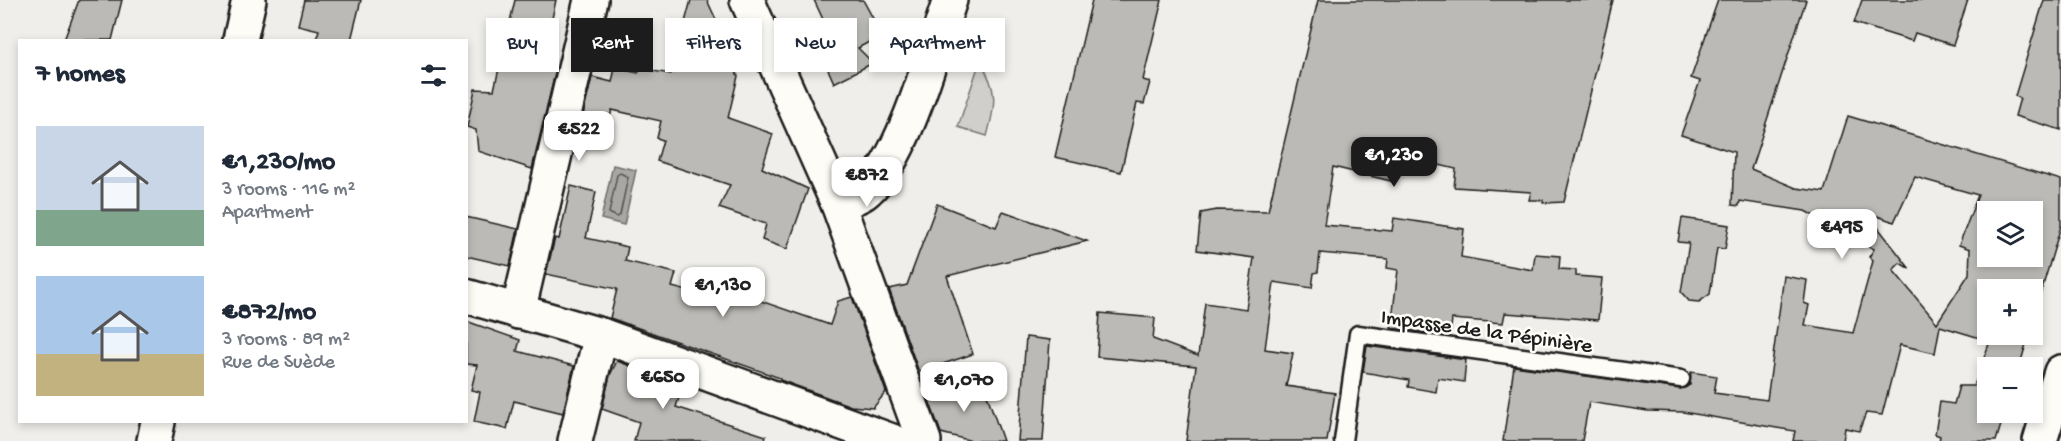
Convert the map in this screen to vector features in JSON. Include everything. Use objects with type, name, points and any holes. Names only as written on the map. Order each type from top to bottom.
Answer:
[{"type":"street","points":[[240,39],[249,0]]},
{"type":"street","points":[[518,312],[591,0]]},
{"type":"street","points":[[747,0],[838,204],[924,441]]},
{"type":"street","points":[[838,204],[866,192],[881,174],[900,141],[950,0]]},
{"type":"street","points":[[468,297],[601,335],[892,441]]},
{"type":"street","points":[[575,441],[601,335]]},
{"type":"street","points":[[2040,441],[2061,372]]},
{"type":"street","points":[[154,441],[158,423]]},
{"type":"lane","name":"Impasse de la Pépinière","points":[[1343,441],[1359,334],[1681,379]]},
{"type":"shaded area","points":[[976,72],[986,72],[994,97],[987,136],[958,127]]},
{"type":"water","points":[[613,165],[636,170],[624,225],[601,219]]},
{"type":"building","points":[[79,0],[122,0],[112,39],[64,39]]},
{"type":"building","points":[[304,0],[361,0],[351,39],[316,39],[319,30],[298,25]]},
{"type":"building","points":[[515,0],[556,0],[552,18],[511,18]]},
{"type":"building","points":[[691,0],[707,0],[715,18],[686,18]]},
{"type":"building","points":[[814,0],[863,0],[873,18],[869,18],[869,42],[858,48],[869,59],[869,65],[857,71],[857,18],[822,18]]},
{"type":"building","points":[[1092,0],[1162,0],[1143,80],[1150,82],[1144,104],[1137,103],[1121,172],[1055,157]]},
{"type":"building","points":[[1318,0],[1613,0],[1564,202],[1543,203],[1543,200],[1529,200],[1531,192],[1454,187],[1456,169],[1397,155],[1391,181],[1333,167],[1324,225],[1392,231],[1394,218],[1464,229],[1461,257],[1533,270],[1535,254],[1560,256],[1559,269],[1576,270],[1576,276],[1602,278],[1598,320],[1505,313],[1503,323],[1452,319],[1450,336],[1391,328],[1398,270],[1387,268],[1388,259],[1320,253],[1318,272],[1314,273],[1312,288],[1274,282],[1265,349],[1293,353],[1286,386],[1335,393],[1327,441],[1186,441],[1196,366],[1097,357],[1100,313],[1155,318],[1153,339],[1198,356],[1205,303],[1246,309],[1254,258],[1197,250],[1201,213],[1217,210],[1268,211]]},
{"type":"building","points":[[1718,0],[1806,0],[1751,169],[1796,188],[1824,192],[1848,116],[2061,180],[2061,226],[2043,286],[2043,279],[1977,279],[1977,337],[1940,326],[1935,353],[1900,345],[1882,415],[1866,413],[1859,431],[1845,428],[1843,441],[1793,441],[1795,431],[1683,412],[1648,411],[1589,402],[1582,441],[1503,441],[1514,366],[1680,389],[1690,385],[1691,372],[1717,376],[1714,393],[1767,400],[1784,276],[1807,280],[1804,303],[1809,305],[1805,325],[1853,333],[1873,261],[1869,257],[1874,249],[1805,211],[1740,201],[1739,206],[1732,205],[1734,152],[1681,135],[1700,81],[1691,78]],"holes":[[[1915,177],[1978,195],[1959,245],[1970,249],[1969,274],[1937,323],[1893,270],[1900,263],[1910,269],[1866,212],[1894,222]]]},
{"type":"building","points":[[1862,0],[1968,0],[1953,45],[1915,33],[1912,41],[1854,23]]},
{"type":"building","points":[[2044,0],[2061,0],[2061,130],[2015,116],[2020,98],[2015,96]]},
{"type":"building","points":[[653,71],[671,74],[672,72],[736,72],[738,76],[728,118],[773,134],[762,168],[808,189],[787,249],[762,240],[766,224],[719,208],[730,185],[657,161],[663,140],[657,138],[661,121],[612,110],[608,124],[586,117],[581,137],[578,136],[592,77],[612,82],[614,72]]},
{"type":"building","points":[[498,72],[555,72],[532,169],[478,151],[476,130],[468,127],[475,89],[494,90]]},
{"type":"building","points":[[829,72],[855,72],[834,83]]},
{"type":"building","points":[[571,186],[596,192],[586,238],[628,247],[625,261],[676,273],[672,287],[726,301],[729,290],[830,325],[838,301],[852,297],[886,392],[873,408],[851,406],[780,380],[780,378],[610,318],[617,289],[546,274],[555,238],[559,239]]},
{"type":"building","points":[[937,204],[996,227],[1003,211],[1087,241],[947,276],[973,354],[919,372],[889,289],[907,285]]},
{"type":"building","points":[[468,217],[518,229],[510,266],[468,256]]},
{"type":"building","points":[[1682,218],[1729,225],[1725,249],[1717,248],[1710,294],[1699,302],[1689,301],[1681,292],[1689,243],[1678,242]]},
{"type":"building","points":[[468,322],[520,340],[517,351],[574,366],[563,413],[514,401],[507,429],[474,422],[480,392],[471,390],[477,365],[468,364]]},
{"type":"building","points":[[1026,337],[1050,340],[1043,441],[1018,441]]},
{"type":"building","points":[[1989,345],[2026,345],[2022,357],[1984,357]]},
{"type":"building","points":[[1367,346],[1466,360],[1464,382],[1438,378],[1436,392],[1408,387],[1409,380],[1363,372]]},
{"type":"building","points":[[617,361],[683,385],[676,407],[766,436],[765,441],[634,441],[639,422],[602,409],[610,375]]},
{"type":"building","points":[[1977,378],[1977,423],[2002,423],[1996,441],[1939,441],[1940,436],[1935,434],[1940,402],[1954,404],[1959,386],[1974,386]]},
{"type":"building","points":[[923,384],[986,392],[1003,441],[972,441],[941,433]]}]
